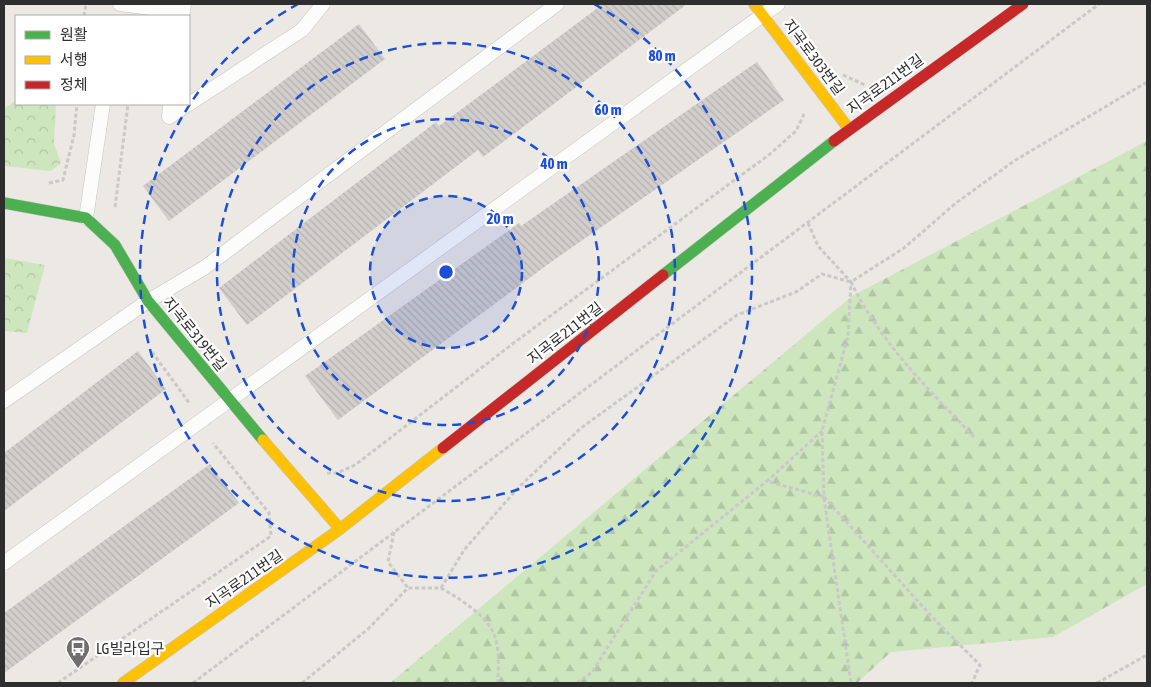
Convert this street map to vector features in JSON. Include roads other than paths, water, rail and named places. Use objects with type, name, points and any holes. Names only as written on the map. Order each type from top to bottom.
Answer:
[{"type":"main road","name":"지곡로303번길","points":[[754,4],[849,129]]},
{"type":"main road","name":"지곡로211번길","points":[[123,683],[340,529],[849,129],[1023,4]]},
{"type":"main road","points":[[4,203],[86,218]]},
{"type":"main road","name":"지곡로319번길","points":[[86,218],[114,245],[148,301],[228,399],[340,529]]},
{"type":"lane","points":[[119,4],[183,11]]},
{"type":"lane","points":[[190,103],[302,30],[322,4]]},
{"type":"lane","points":[[4,401],[148,301],[204,268],[557,4]]},
{"type":"lane","points":[[4,563],[228,399],[778,4]]},
{"type":"lane","points":[[86,218],[103,105]]},
{"type":"lane","points":[[170,105],[169,117],[187,105]]},
{"type":"place","name":"LG빌라입구","points":[[78,669]]}]
